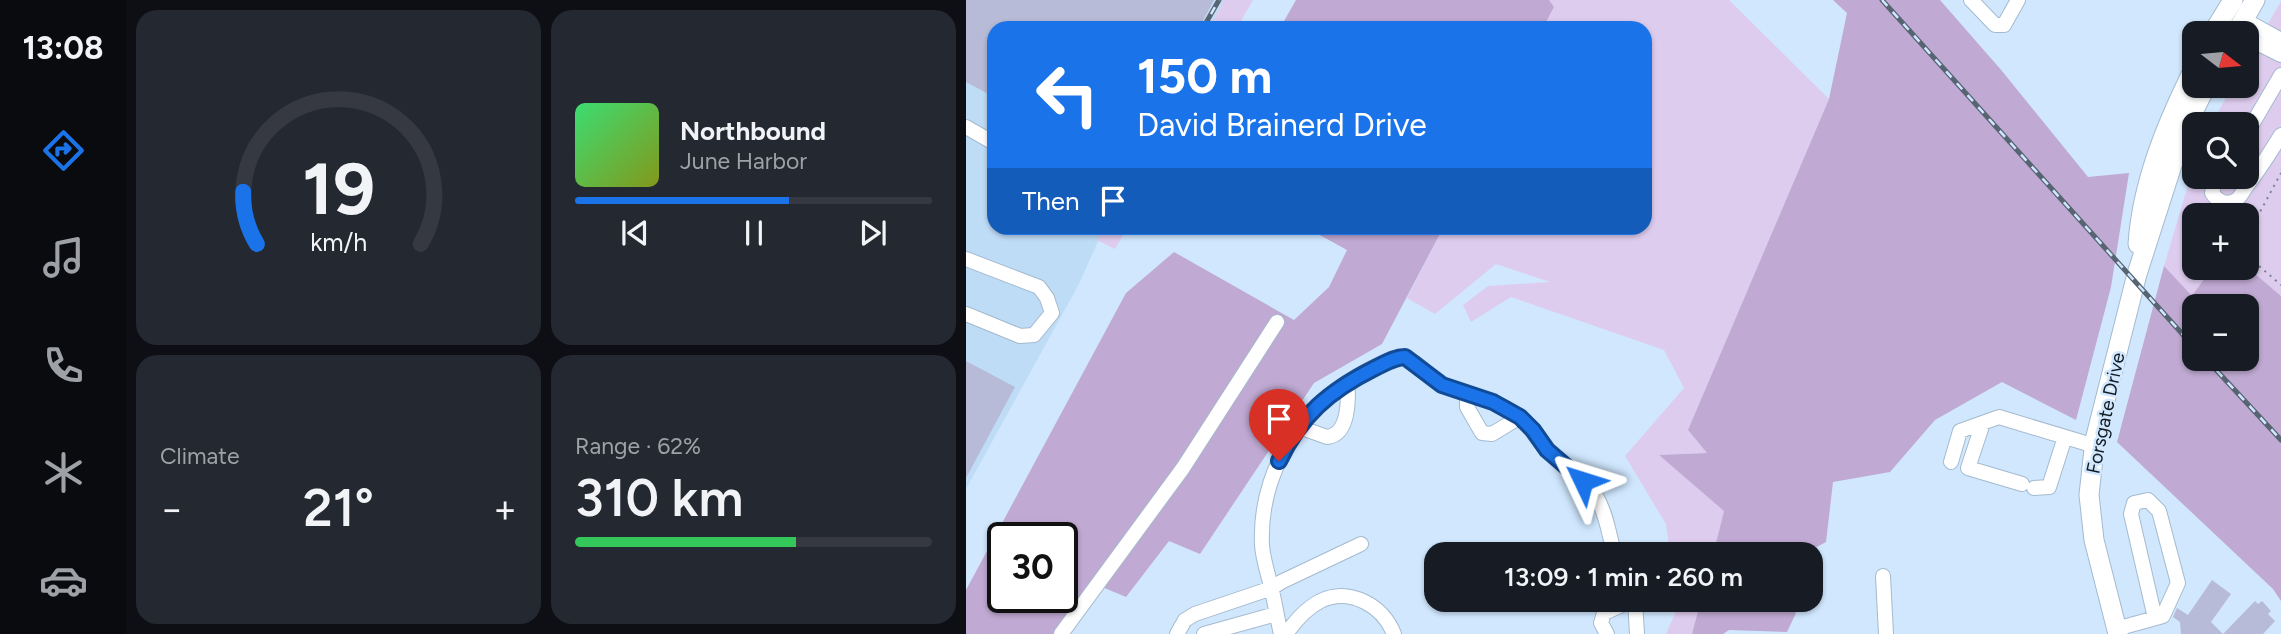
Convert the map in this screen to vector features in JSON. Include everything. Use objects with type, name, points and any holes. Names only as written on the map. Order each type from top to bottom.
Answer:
[{"type":"main road","points":[[2239,21],[2255,0]]},
{"type":"main road","name":"Forsgate Drive","points":[[2137,274],[2139,230],[2152,175],[2182,96]]},
{"type":"main road","name":"Forsgate Drive","points":[[2117,631],[2094,540],[2089,495],[2095,446],[2137,274],[2182,134],[2200,98]]},
{"type":"street","points":[[1971,0],[1995,25],[2004,25],[2018,0]]},
{"type":"street","points":[[2259,28],[2281,40]]},
{"type":"street","points":[[2259,41],[2281,55]]},
{"type":"street","points":[[2259,113],[2281,75]]},
{"type":"street","points":[[966,127],[987,139]]},
{"type":"street","points":[[2259,170],[2281,135]]},
{"type":"street","points":[[2213,189],[2215,199],[2229,203],[2237,200],[2245,189]]},
{"type":"street","points":[[966,259],[1039,287],[1047,298],[1052,313],[1034,335],[1020,336],[966,314]]},
{"type":"street","points":[[1061,634],[1183,468],[1277,323]]},
{"type":"street","points":[[1394,634],[1386,618],[1372,606],[1354,597],[1337,595],[1311,605],[1283,634],[1265,567],[1262,544],[1266,503],[1279,461],[1299,427],[1330,394],[1347,382],[1393,359],[1405,357],[1442,385],[1493,402],[1520,417],[1547,450],[1596,496],[1611,542]]},
{"type":"street","points":[[1299,427],[1327,437],[1335,435],[1342,426],[1348,401],[1347,382]]},
{"type":"street","points":[[1467,394],[1466,407],[1482,433],[1495,433],[1520,417]]},
{"type":"street","points":[[1951,462],[1960,431],[1999,417],[2095,446]]},
{"type":"street","points":[[1983,423],[1968,468],[2028,486],[2049,487],[2065,437]]},
{"type":"street","points":[[2117,631],[2163,616],[2178,583],[2159,511],[2148,500],[2134,503],[2131,514],[2155,618]]},
{"type":"street","points":[[1177,634],[1185,620],[1195,614],[1272,588],[1361,544]]},
{"type":"street","points":[[1883,576],[1886,634]]},
{"type":"street","points":[[1604,612],[1601,623],[1607,634]]},
{"type":"street","points":[[1635,612],[1637,634]]},
{"type":"street","points":[[1204,634],[1276,614]]},
{"type":"path","points":[[2259,214],[2281,173]]},
{"type":"path","points":[[2259,266],[2281,285]]},
{"type":"shaded area","points":[[966,0],[1224,0],[1213,21],[987,21],[987,235],[1101,235],[1079,284],[966,489]]},
{"type":"shaded area","points":[[1224,0],[1253,0],[1241,21],[1213,21]]},
{"type":"shaded area","points":[[1296,0],[1549,0],[1554,7],[1547,21],[1284,21]]},
{"type":"shaded area","points":[[1549,0],[1729,0],[1829,99],[1688,430],[1707,453],[1660,455],[1724,511],[1716,542],[1668,542],[1666,524],[1625,456],[1684,388],[1664,350],[1511,297],[1471,322],[1463,305],[1488,286],[1550,282],[1496,264],[1435,314],[1407,298],[1439,235],[1652,235],[1652,21],[1547,21],[1554,7]]},
{"type":"shaded area","points":[[1833,0],[1940,0],[2088,177],[2129,173],[2111,287],[2076,420],[2002,382],[1935,420],[1890,472],[1833,482],[1826,542],[1716,542],[1724,511],[1659,455],[1707,453],[1688,430],[1829,99],[1847,13]]},
{"type":"shaded area","points":[[2281,1],[2281,296],[2259,277],[2259,203],[2183,203],[2187,189],[2259,189],[2259,112],[2218,112],[2226,98],[2259,98],[2259,39]]},
{"type":"shaded area","points":[[2182,205],[2182,280],[2204,280],[2194,294],[2189,294],[2164,266]]},
{"type":"shaded area","points":[[1100,235],[1123,235],[1115,249],[1097,240]]},
{"type":"shaded area","points":[[1320,235],[1439,235],[1382,344],[1314,383],[1200,554],[1169,541],[1126,597],[1095,584],[1078,608],[1078,522],[1003,522],[1126,293],[1174,252],[1294,320],[1329,287],[1347,250]]},
{"type":"shaded area","points":[[2164,266],[2190,294],[2182,294],[2182,371],[2259,371],[2259,294],[2193,294],[2203,280],[2259,280],[2259,277],[2281,296],[2281,601],[2273,589],[2117,442]]},
{"type":"shaded area","points":[[987,551],[987,613],[1074,613],[1059,634],[966,634],[966,590]]},
{"type":"shaded area","points":[[1676,612],[1698,612],[1692,634],[1666,634]]},
{"type":"shaded area","points":[[1698,612],[1796,613],[1787,632],[1729,630],[1723,634],[1692,634]]},
{"type":"building","points":[[966,0],[1214,0],[1203,21],[987,21],[987,93],[966,82]]},
{"type":"building","points":[[966,361],[1015,387],[966,478]]},
{"type":"building","points":[[2212,580],[2231,594],[2211,622],[2223,634],[2181,634],[2180,622],[2173,617],[2177,608],[2188,615]]},
{"type":"building","points":[[2255,601],[2258,604],[2262,601],[2275,621],[2263,634],[2223,634]]},
{"type":"railway","points":[[1207,21],[1219,0]]},
{"type":"railway","points":[[1882,0],[2182,334]]},
{"type":"railway","points":[[2217,371],[2281,440]]},
{"type":"route","points":[[1279,461],[1287,444],[1310,412],[1330,394],[1347,382],[1393,359],[1405,357],[1442,385],[1493,402],[1520,417],[1547,450],[1583,481]]}]
